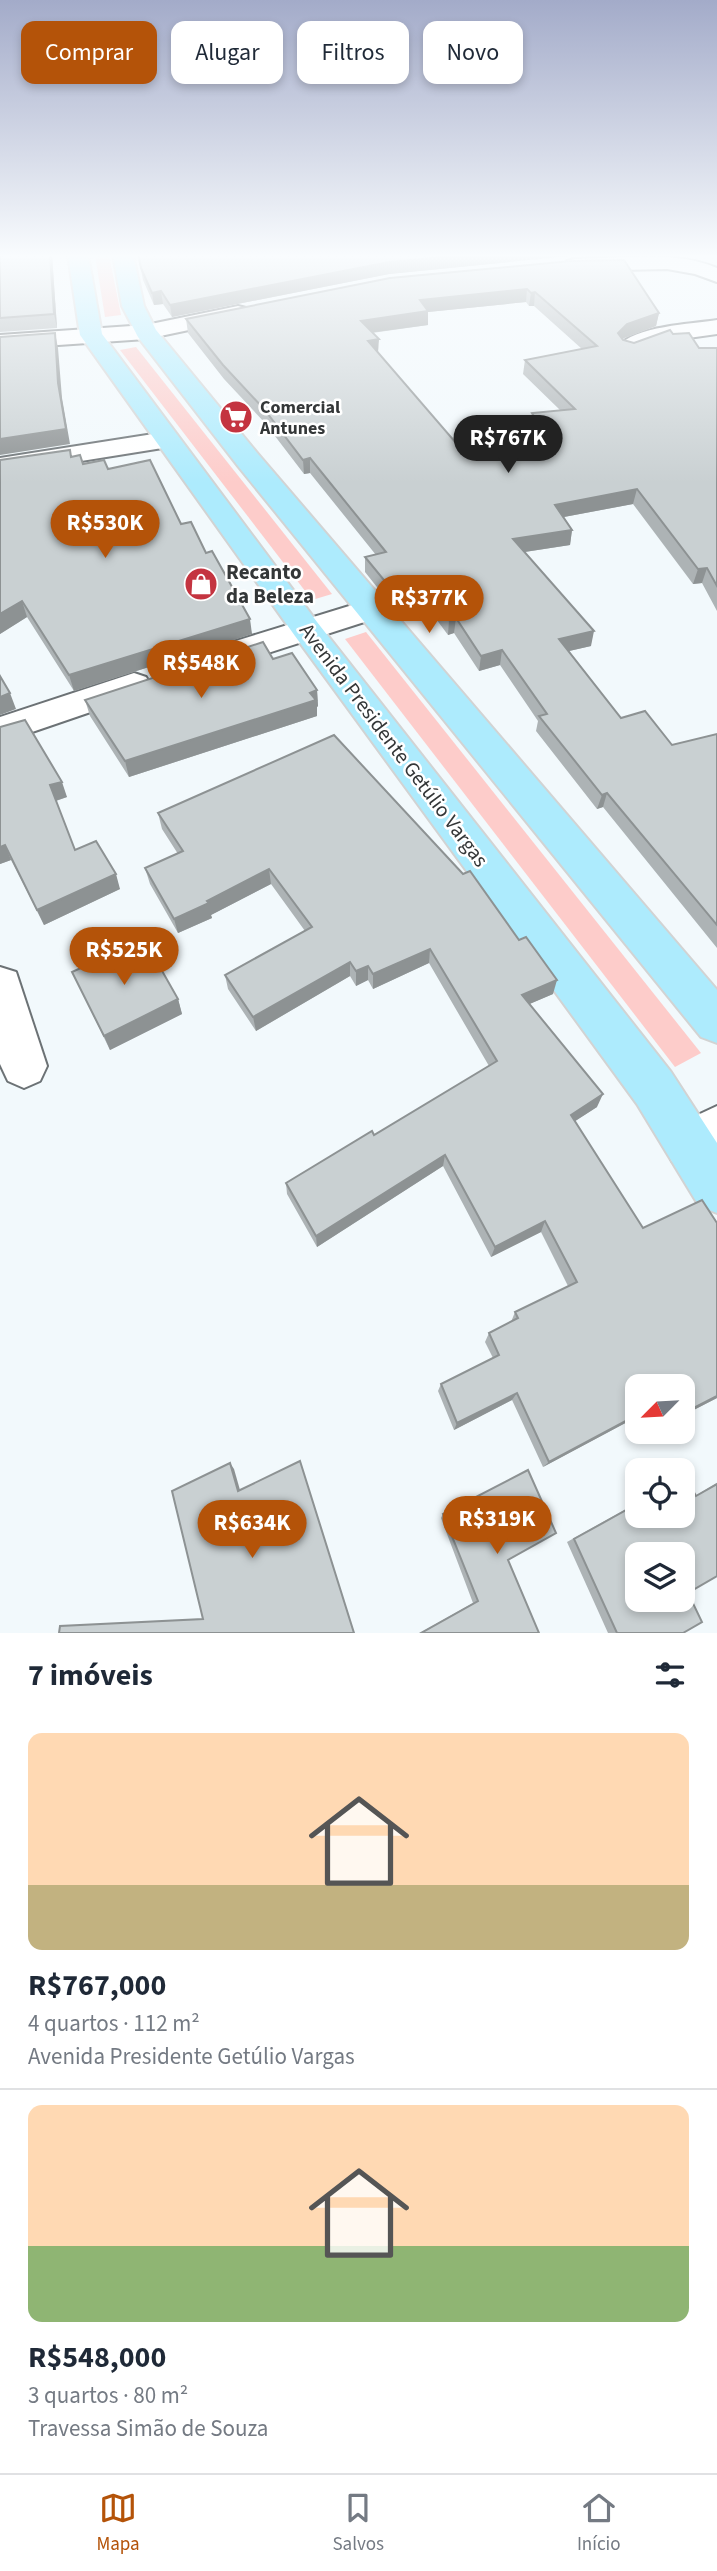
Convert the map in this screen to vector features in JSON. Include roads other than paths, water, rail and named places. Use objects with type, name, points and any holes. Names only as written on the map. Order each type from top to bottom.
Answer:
[{"type":"main road","name":"Avenida Presidente Getúlio Vargas","points":[[89,331],[306,629],[654,1088],[703,1137],[717,1188]]},
{"type":"main road","points":[[146,332],[248,460],[717,1023]]},
{"type":"street","points":[[0,342],[150,331]]},
{"type":"street","points":[[630,347],[655,336],[688,331]]},
{"type":"street","points":[[0,466],[166,440]]},
{"type":"street","points":[[0,730],[372,609]]},
{"type":"street","points":[[0,986],[24,1066]]},
{"type":"place","name":"Comercial Antunes","points":[[236,417]]},
{"type":"place","name":"Recanto da Beleza","points":[[201,584]]}]
